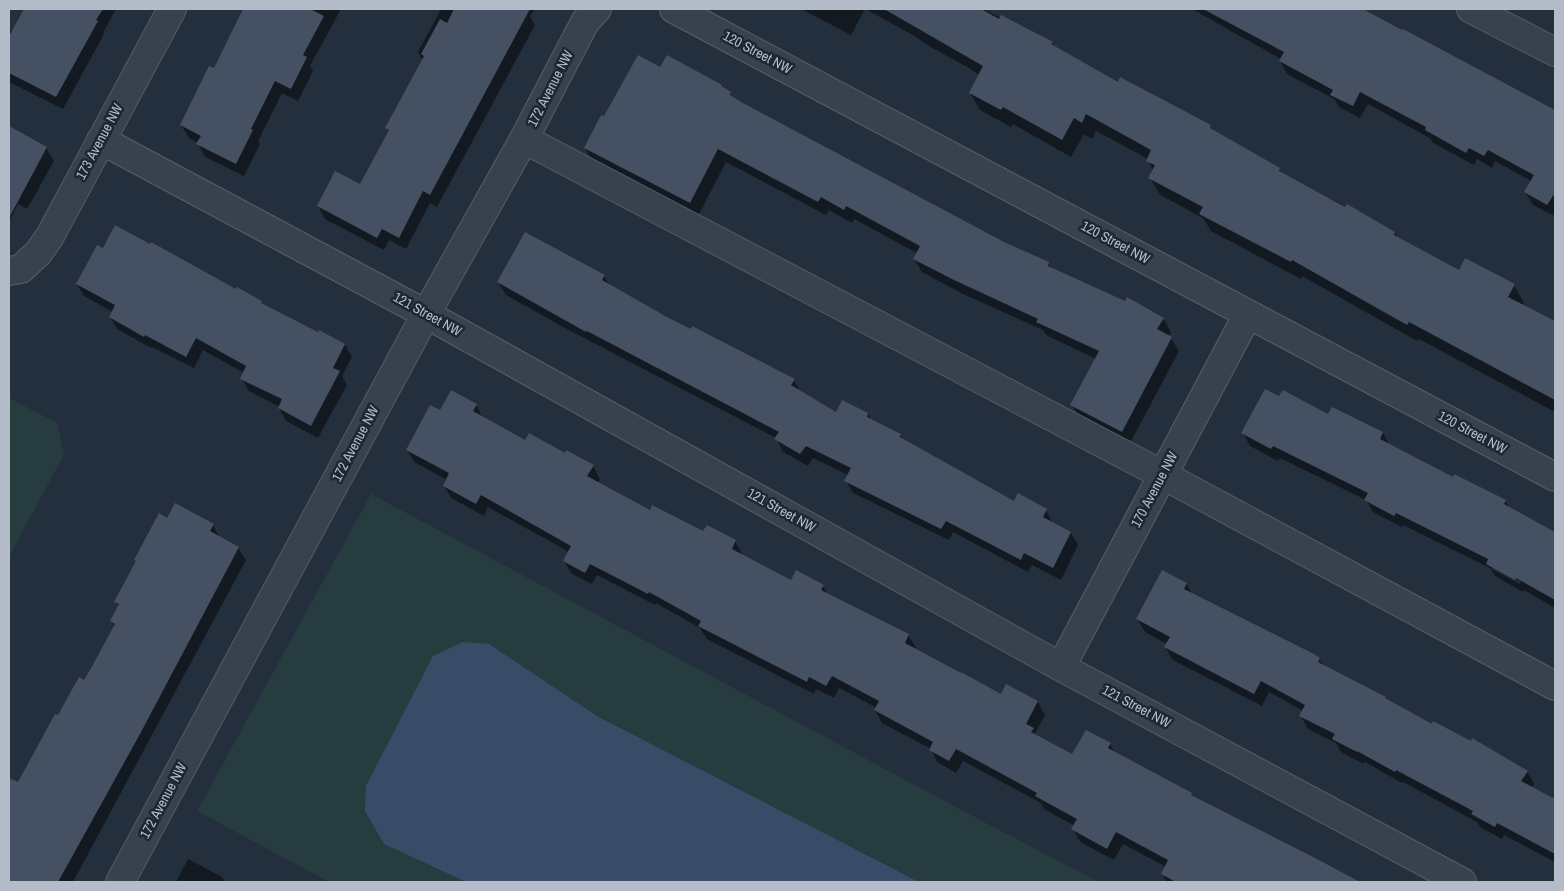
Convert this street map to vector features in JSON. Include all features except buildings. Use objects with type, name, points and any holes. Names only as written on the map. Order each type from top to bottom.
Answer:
[{"type":"street","name":"173 Avenue NW","points":[[15,270],[39,252],[50,236],[172,9]]},
{"type":"street","name":"172 Avenue NW","points":[[120,882],[426,314],[524,140],[585,22],[597,9]]},
{"type":"street","name":"120 Street NW","points":[[674,9],[1555,477]]},
{"type":"street","points":[[1471,9],[1555,52]]},
{"type":"street","name":"121 Street NW","points":[[101,140],[426,314],[1061,667],[1462,882]]},
{"type":"street","points":[[524,140],[1163,475],[1555,686]]},
{"type":"street","name":"170 Avenue NW","points":[[1061,667],[1248,314]]},
{"type":"green space","points":[[9,398],[57,423],[64,455],[9,556]]},
{"type":"green space","points":[[371,494],[1099,882],[919,882],[597,716],[489,644],[384,844],[466,882],[329,882],[197,811]]},
{"type":"water","points":[[463,642],[489,644],[597,716],[919,882],[466,882],[384,844],[365,811],[366,786],[433,656]]}]
